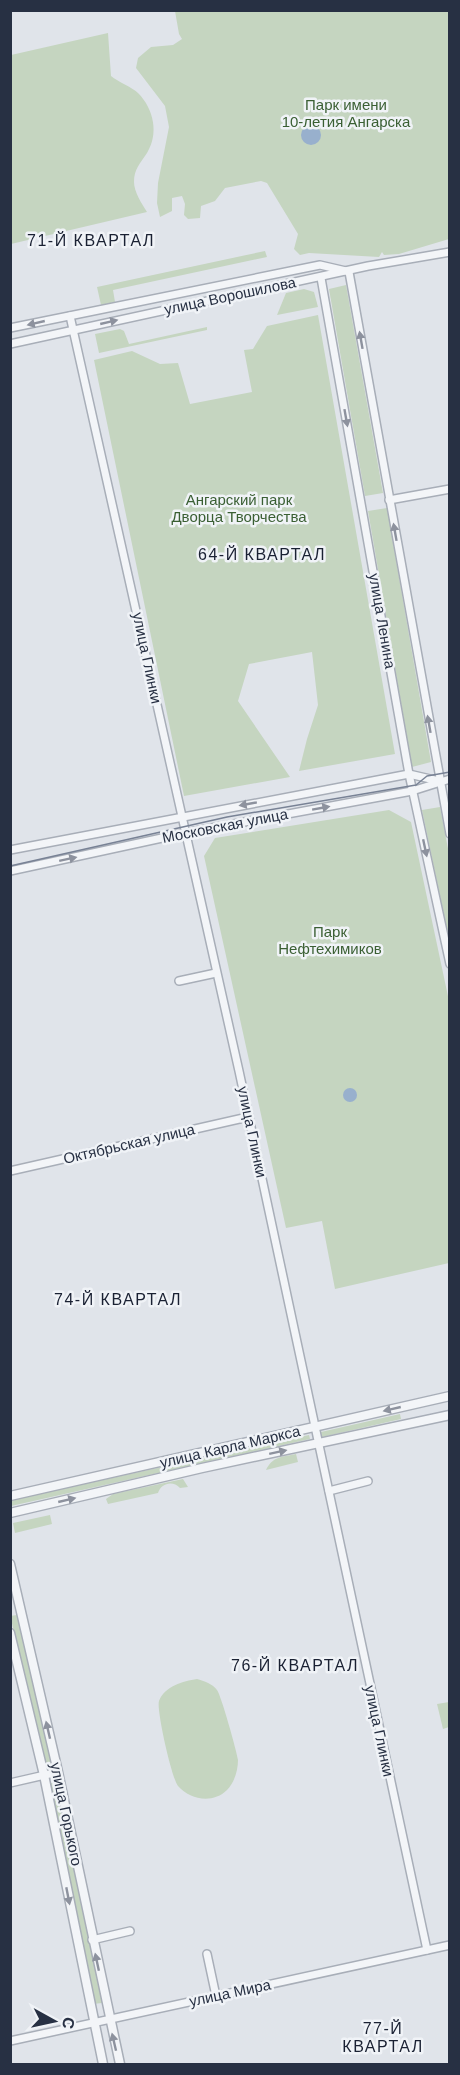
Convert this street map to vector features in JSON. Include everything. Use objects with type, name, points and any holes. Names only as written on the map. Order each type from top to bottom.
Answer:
[{"type":"street","name":"улица Ворошилова","points":[[10,344],[349,272],[368,266],[450,252]]},
{"type":"street","name":"улица Ворошилова","points":[[10,328],[320,265],[349,272]]},
{"type":"street","name":"улица Ленина","points":[[349,272],[450,834]]},
{"type":"street","name":"улица Ленина","points":[[321,278],[412,791],[450,964]]},
{"type":"street","name":"улица Глинки","points":[[70,316],[248,1117],[427,1950]]},
{"type":"street","points":[[389,500],[450,489]]},
{"type":"street","name":"Московская улица","points":[[10,850],[409,774],[439,781]]},
{"type":"street","name":"Московская улица","points":[[10,871],[185,833],[412,791],[450,779]]},
{"type":"street","points":[[179,981],[216,974]]},
{"type":"street","name":"Октябрьская улица","points":[[10,1171],[248,1117]]},
{"type":"street","name":"улица Карла Маркса","points":[[10,1496],[450,1396]]},
{"type":"street","name":"улица Карла Маркса","points":[[10,1513],[167,1476],[450,1415]]},
{"type":"street","points":[[329,1491],[368,1481]]},
{"type":"street","name":"улица Горького","points":[[10,1564],[14,1602],[58,1772],[120,2064]]},
{"type":"street","name":"улица Горького","points":[[10,1633],[44,1775],[103,2064]]},
{"type":"street","points":[[10,1783],[58,1772]]},
{"type":"street","points":[[92,1940],[130,1931]]},
{"type":"street","name":"улица Мира","points":[[10,2041],[450,1945]]},
{"type":"street","points":[[207,1954],[216,1996]]},
{"type":"green space","name":"Парк имени 10-летия Ангарска","points":[[175,11],[449,11],[449,239],[399,254],[384,255],[382,252],[379,257],[309,253],[300,255],[294,249],[298,234],[267,183],[261,181],[225,188],[215,201],[201,206],[200,218],[188,219],[184,215],[185,204],[182,196],[172,198],[172,211],[160,217],[157,203],[158,183],[169,127],[165,106],[136,68],[138,58],[151,47],[173,45],[182,39]]},
{"type":"green space","points":[[108,33],[111,76],[138,93],[148,106],[153,122],[151,146],[134,177],[134,186],[147,212],[11,244],[11,55]]},
{"type":"green space","points":[[265,251],[267,257],[113,290],[115,302],[101,305],[97,287]]},
{"type":"green space","points":[[346,285],[383,493],[365,496],[329,289]]},
{"type":"green space","points":[[304,289],[314,292],[318,307],[277,315],[286,293]]},
{"type":"green space","name":"Ангарский парк Дворца Творчества","points":[[318,315],[395,754],[299,771],[318,705],[312,652],[249,664],[238,701],[290,777],[184,796],[94,360],[132,351],[160,364],[178,363],[190,404],[252,392],[244,350],[253,349],[267,326]]},
{"type":"green space","points":[[207,327],[207,330],[99,353],[95,334],[120,329],[124,331],[129,344]]},
{"type":"green space","points":[[387,508],[431,762],[412,767],[368,511]]},
{"type":"green space","points":[[440,807],[449,854],[449,939],[422,810]]},
{"type":"green space","name":"Парк Нефтехимиков","points":[[389,810],[411,822],[449,1001],[449,1263],[335,1289],[322,1221],[286,1228],[204,856],[215,838]]},
{"type":"green space","points":[[400,1414],[401,1419],[322,1437],[321,1432]]},
{"type":"green space","points":[[309,1435],[310,1439],[11,1506],[11,1500]]},
{"type":"green space","points":[[296,1454],[298,1462],[266,1470],[275,1460]]},
{"type":"green space","points":[[183,1479],[188,1487],[180,1488],[174,1484],[168,1484],[158,1493],[108,1504],[106,1499],[113,1494]]},
{"type":"green space","points":[[50,1515],[52,1524],[15,1533],[13,1523]]},
{"type":"green space","points":[[17,1615],[52,1765],[44,1767],[10,1616]]},
{"type":"green space","points":[[197,1679],[211,1684],[217,1690],[238,1760],[235,1776],[227,1790],[209,1799],[189,1795],[175,1781],[162,1730],[159,1707],[159,1701],[170,1688]]},
{"type":"green space","points":[[449,1702],[449,1727],[443,1729],[437,1704]]},
{"type":"green space","points":[[56,1782],[102,2003],[93,2004],[48,1784]]},
{"type":"water","points":[[307,125],[315,125],[321,131],[321,139],[315,145],[307,145],[301,139],[301,131]]},
{"type":"water","points":[[347,1088],[353,1088],[357,1095],[353,1102],[347,1102],[343,1098],[343,1092]]},
{"type":"tram line","points":[[10,866],[227,817],[416,785],[427,776],[450,772]]},
{"type":"district","name":"71-Й КВАРТАЛ","points":[[91,240]]},
{"type":"district","name":"64-Й КВАРТАЛ","points":[[262,554]]},
{"type":"district","name":"74-Й КВАРТАЛ","points":[[118,1299]]},
{"type":"district","name":"76-Й КВАРТАЛ","points":[[295,1665]]},
{"type":"district","name":"77-Й КВАРТАЛ","points":[[383,2037]]}]
